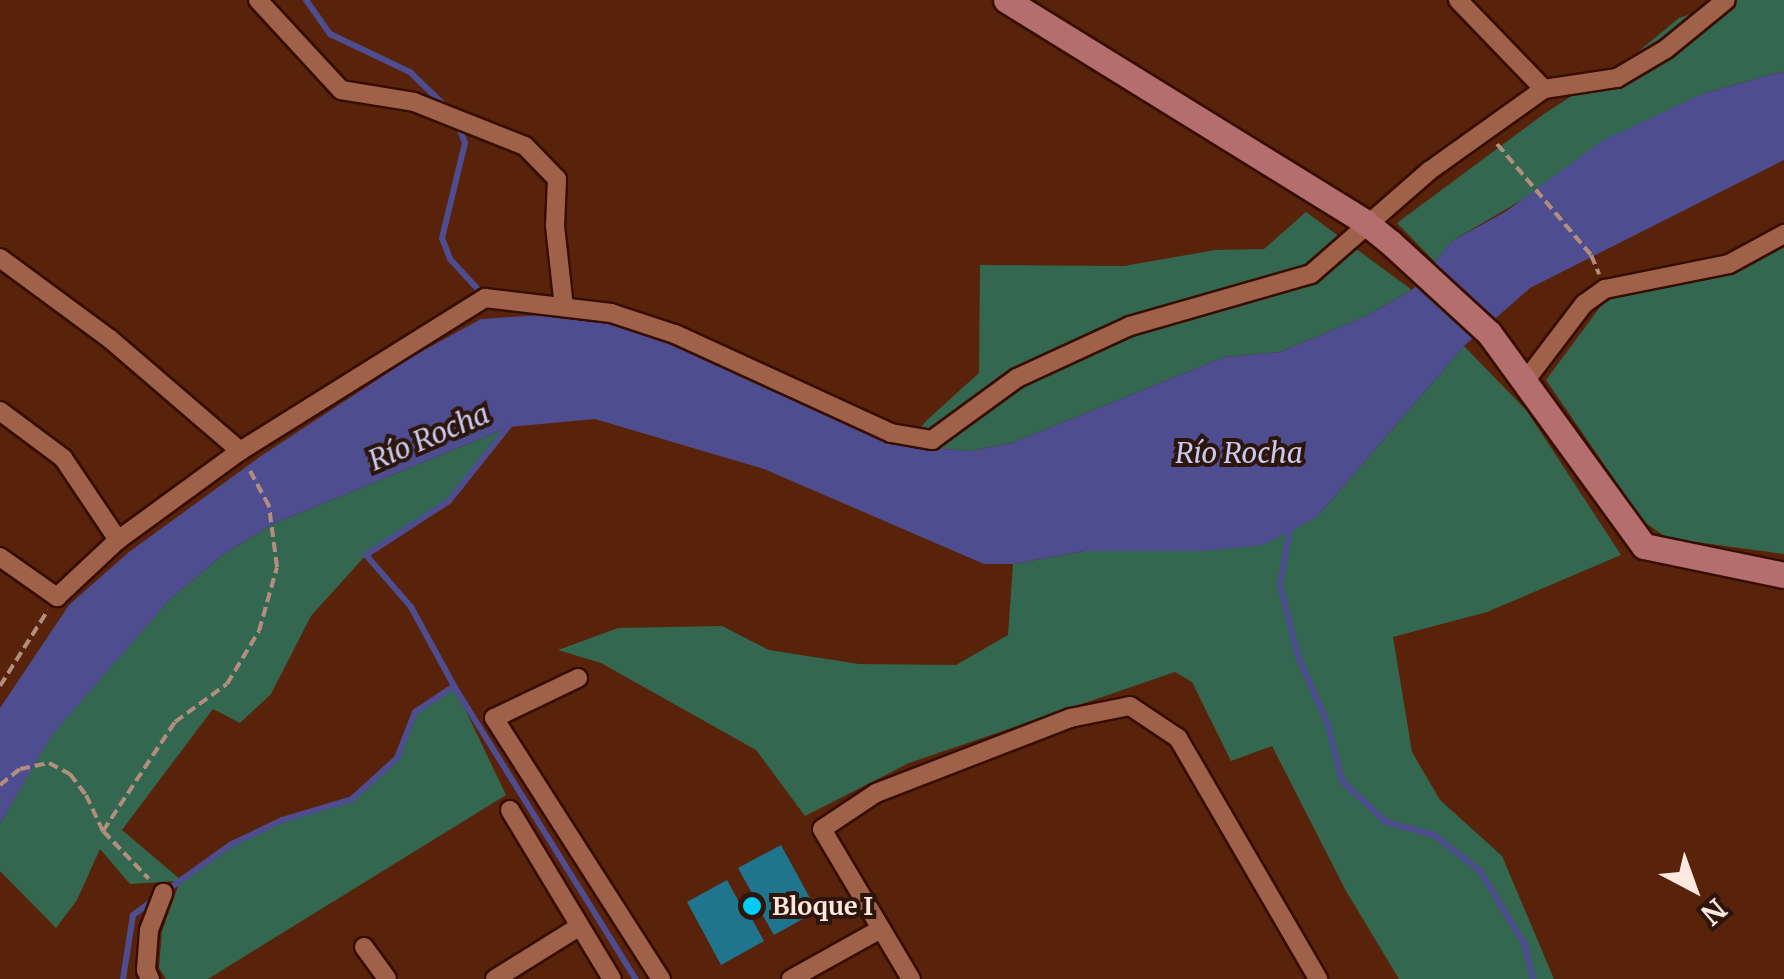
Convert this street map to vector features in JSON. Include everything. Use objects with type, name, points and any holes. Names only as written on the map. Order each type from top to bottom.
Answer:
[{"type":"main road","points":[[1006,0],[1365,222],[1490,333],[1644,546],[1784,575]]},
{"type":"street","points":[[258,0],[340,90],[414,102],[524,146],[557,179],[555,226],[564,307]]},
{"type":"street","points":[[1458,0],[1544,89]]},
{"type":"street","points":[[0,557],[57,598],[118,540],[240,452],[485,298],[611,313],[675,334],[891,433],[932,440],[1017,378],[1130,326],[1311,274],[1365,222],[1485,129],[1544,89],[1617,78],[1666,49],[1726,0]]},
{"type":"street","points":[[1526,380],[1584,304],[1605,288],[1729,264],[1784,234]]},
{"type":"street","points":[[0,258],[110,339],[240,452]]},
{"type":"street","points":[[0,411],[63,458],[118,540]]},
{"type":"street","points":[[578,678],[494,718],[662,979]]},
{"type":"street","points":[[911,979],[822,829],[876,793],[1070,718],[1130,706],[1178,738],[1318,979]]},
{"type":"street","points":[[510,810],[577,928],[612,979]]},
{"type":"street","points":[[150,979],[149,930],[163,893]]},
{"type":"street","points":[[495,979],[577,928]]},
{"type":"street","points":[[791,979],[880,930]]},
{"type":"street","points":[[364,946],[386,979]]},
{"type":"path","points":[[1485,129],[1591,255]]},
{"type":"path","points":[[103,831],[174,722],[227,684],[260,631],[276,567],[269,506],[240,452]]},
{"type":"path","points":[[0,686],[57,598]]},
{"type":"path","points":[[0,785],[20,769],[49,763],[70,774],[103,831],[163,893]]},
{"type":"green space","points":[[1732,0],[1784,0],[1784,71],[1702,94],[1452,241],[1435,262],[1397,223],[1544,114],[1633,56],[1679,18]]},
{"type":"green space","points":[[1306,212],[1412,290],[1366,316],[1280,352],[1224,357],[1012,443],[970,451],[906,446],[927,420],[979,373],[980,265],[1124,266],[1215,250],[1264,249]]},
{"type":"green space","points":[[1784,247],[1784,554],[1667,538],[1643,521],[1546,380],[1606,299],[1735,273]]},
{"type":"green space","points":[[1464,346],[1527,411],[1621,555],[1487,612],[1393,637],[1412,752],[1440,800],[1502,856],[1554,979],[1399,979],[1346,891],[1272,746],[1231,761],[1192,682],[1175,672],[909,763],[805,816],[756,750],[601,663],[558,650],[618,628],[722,626],[769,650],[859,664],[956,665],[1008,635],[1013,564],[1084,551],[1204,551],[1316,518]]},
{"type":"green space","points":[[509,427],[449,501],[366,555],[311,616],[271,694],[240,723],[213,709],[122,830],[181,880],[230,845],[282,820],[352,799],[397,758],[415,712],[454,686],[506,795],[208,979],[166,979],[159,968],[162,931],[180,881],[130,884],[100,849],[77,900],[56,928],[0,871],[0,824],[50,736],[170,599],[224,554],[271,525]]},
{"type":"water","name":"Río Rocha","points":[[1784,71],[1784,160],[1530,288],[1464,346],[1316,518],[1263,545],[1204,551],[1084,551],[1013,564],[984,564],[764,469],[595,419],[509,427],[271,525],[224,554],[170,599],[51,736],[0,824],[0,708],[69,605],[129,552],[261,456],[415,355],[481,319],[542,315],[628,324],[906,446],[970,451],[1012,443],[1224,357],[1280,352],[1366,316],[1412,290],[1452,241],[1505,212],[1602,141],[1702,94]]},
{"type":"building","name":"Bloque I","points":[[781,845],[817,911],[774,935],[762,914],[752,919],[764,941],[721,965],[687,902],[727,880],[739,902],[753,895],[738,868]]},
{"type":"waterway","points":[[306,0],[330,34],[410,72],[448,109]]},
{"type":"waterway","points":[[460,130],[465,143],[442,238],[450,259],[484,296]]},
{"type":"waterway","points":[[512,422],[449,501],[366,555],[411,607],[454,686],[636,979]]},
{"type":"waterway","points":[[1291,523],[1280,585],[1298,656],[1327,722],[1342,781],[1386,822],[1434,835],[1480,871],[1525,945],[1533,979]]},
{"type":"waterway","points":[[166,891],[230,845],[282,820],[352,799],[397,758],[415,712],[454,686]]},
{"type":"waterway","points":[[123,979],[133,915],[156,898]]},
{"type":"place","name":"Bloque I","points":[[752,906]]}]
